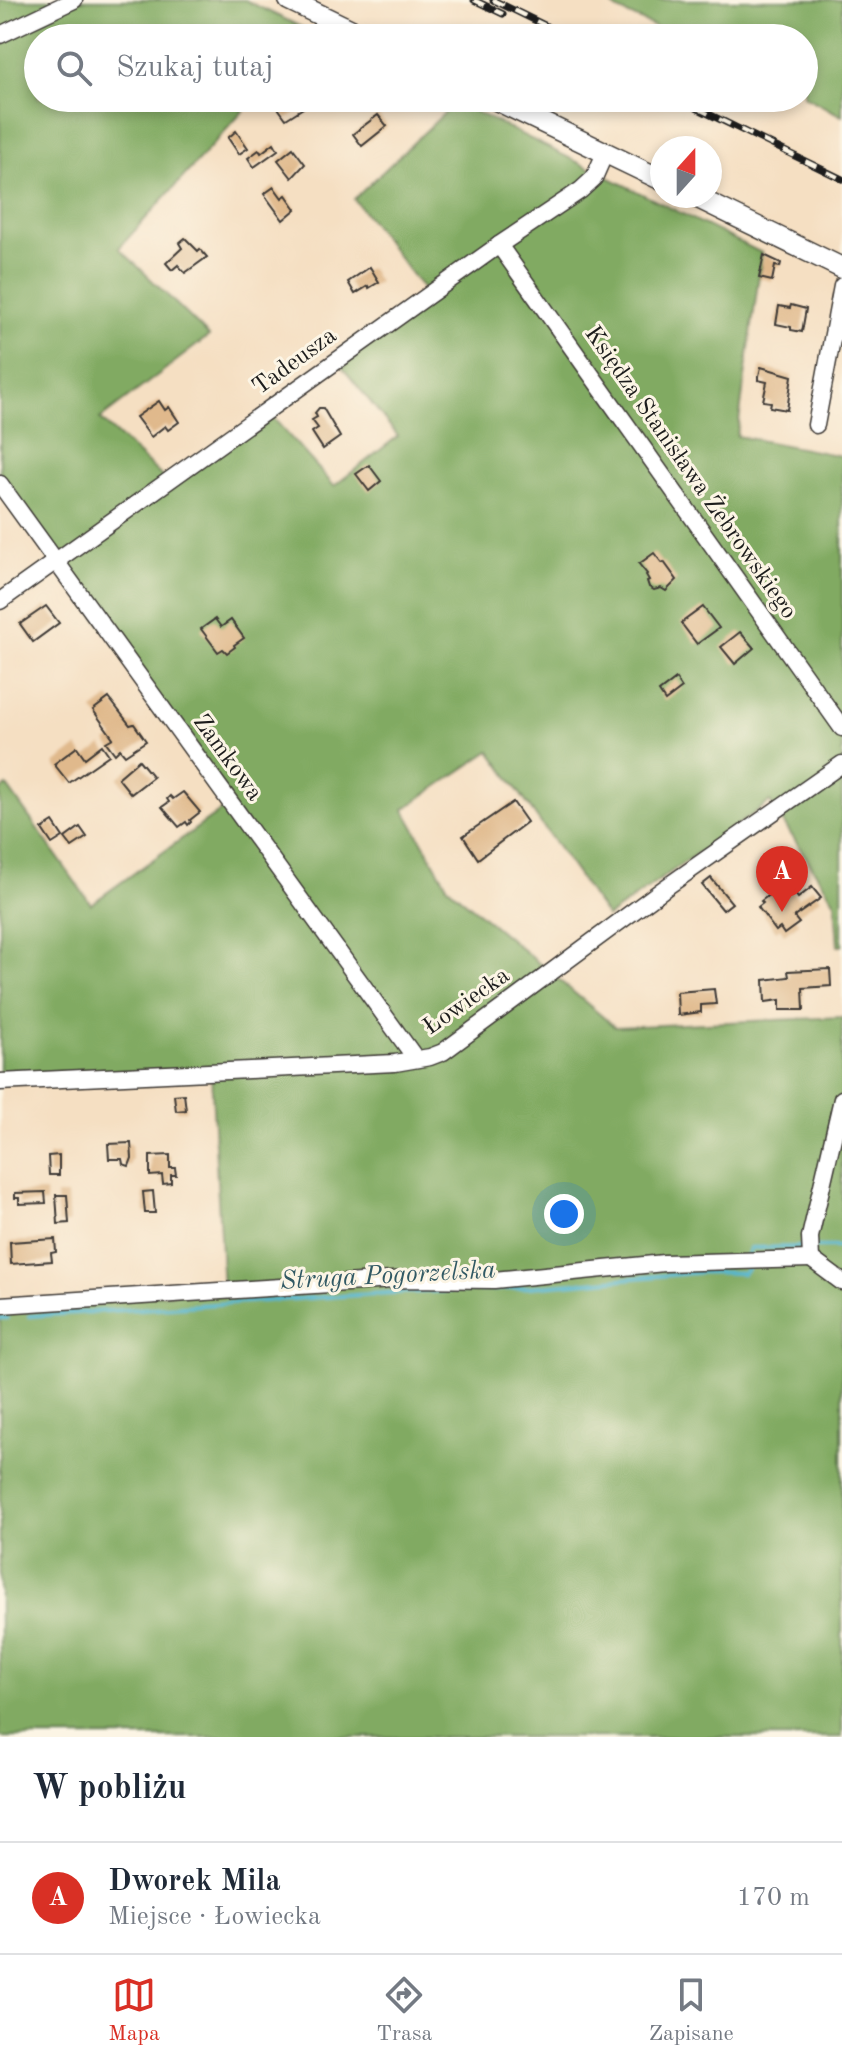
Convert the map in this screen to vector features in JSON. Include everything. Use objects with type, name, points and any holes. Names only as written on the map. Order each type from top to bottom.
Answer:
[{"type":"main road","points":[[289,0],[339,24]]},
{"type":"main road","points":[[521,112],[650,174]]},
{"type":"main road","points":[[719,208],[842,268]]},
{"type":"street","points":[[0,35],[74,0]]},
{"type":"street","name":"Tadeusza","points":[[0,601],[499,245],[581,190],[594,178],[605,153]]},
{"type":"street","name":"Księdza Stanisława Żebrowskiego","points":[[499,245],[842,728]]},
{"type":"street","points":[[816,425],[842,286]]},
{"type":"street","name":"Zamkowa","points":[[0,484],[416,1059]]},
{"type":"street","name":"Łowiecka","points":[[0,1082],[395,1063],[443,1052],[665,888],[842,764]]},
{"type":"street","points":[[811,1249],[842,1099]]},
{"type":"street","points":[[811,1249],[842,1282]]},
{"type":"street","points":[[0,1305],[408,1279],[494,1280],[811,1249]]},
{"type":"green space","points":[[0,0],[245,0],[295,24],[24,24],[24,112],[242,112],[119,248],[209,336],[100,419],[168,482],[267,411],[334,486],[398,436],[337,361],[428,296],[354,199],[445,112],[476,112],[650,198],[650,208],[671,208],[762,253],[737,436],[842,456],[842,946],[838,946],[835,902],[770,802],[607,917],[490,751],[404,809],[448,887],[615,1027],[842,1017],[842,1737],[0,1737],[0,1305],[223,1290],[211,1072],[0,1082],[0,791],[7,786],[91,904],[230,804],[0,484]]},
{"type":"green space","points":[[606,0],[842,0],[842,116],[818,103],[818,24],[648,24],[618,10]]},
{"type":"building","points":[[281,112],[297,112],[286,119]]},
{"type":"building","points":[[378,115],[387,126],[362,146],[353,134]]},
{"type":"building","points":[[236,131],[248,148],[239,154],[228,138]]},
{"type":"building","points":[[274,143],[278,150],[254,167],[248,158]]},
{"type":"building","points":[[293,148],[305,164],[292,178],[278,160]]},
{"type":"building","points":[[274,187],[282,198],[286,195],[296,209],[283,220],[264,194]]},
{"type":"building","points":[[185,238],[207,257],[185,273],[178,265],[172,270],[166,263],[182,248],[179,243]]},
{"type":"building","points":[[764,255],[781,263],[780,267],[775,266],[772,281],[759,278]]},
{"type":"building","points":[[370,267],[379,282],[355,294],[348,282]]},
{"type":"building","points":[[791,305],[806,309],[802,332],[776,324],[779,306],[790,308]]},
{"type":"building","points":[[761,367],[792,376],[787,410],[770,407],[771,402],[763,401],[767,382],[758,380]]},
{"type":"building","points":[[159,401],[165,410],[169,407],[179,422],[168,430],[165,426],[151,437],[136,417]]},
{"type":"building","points":[[323,408],[340,437],[323,449],[312,432],[318,428],[312,420],[317,417],[315,413]]},
{"type":"building","points":[[369,465],[381,481],[369,491],[356,474]]},
{"type":"building","points":[[654,553],[677,580],[666,591],[649,587],[647,574],[639,564]]},
{"type":"building","points":[[46,606],[59,623],[33,642],[20,624]]},
{"type":"building","points":[[703,607],[719,628],[697,644],[681,623]]},
{"type":"building","points":[[215,619],[221,627],[231,620],[244,638],[227,653],[223,649],[218,652],[201,629]]},
{"type":"building","points":[[740,632],[754,648],[735,664],[721,647]]},
{"type":"building","points":[[676,679],[682,688],[665,701],[659,692]]},
{"type":"building","points":[[109,698],[146,741],[125,755],[120,749],[115,754],[106,742],[113,738],[93,710]]},
{"type":"building","points":[[102,745],[109,755],[69,783],[54,764],[77,747],[85,758]]},
{"type":"building","points":[[139,760],[153,777],[131,794],[118,778]]},
{"type":"building","points":[[183,792],[200,812],[188,825],[186,822],[179,827],[162,807],[169,802],[167,799],[170,796],[173,799]]},
{"type":"building","points":[[513,802],[527,822],[478,859],[463,836]]},
{"type":"building","points":[[53,822],[63,837],[52,844],[42,829]]},
{"type":"building","points":[[80,827],[87,837],[72,847],[65,838]]},
{"type":"building","points":[[711,878],[732,903],[723,910],[702,885]]},
{"type":"building","points":[[790,887],[798,898],[812,887],[821,898],[794,917],[799,923],[784,934],[780,928],[776,931],[758,907],[774,891],[778,896]]},
{"type":"building","points":[[830,969],[831,986],[803,988],[804,1010],[780,1010],[780,1000],[765,1002],[764,980],[789,977],[788,971]]},
{"type":"building","points":[[714,989],[716,1004],[701,1005],[701,1012],[678,1015],[677,992]]},
{"type":"building","points":[[184,1094],[186,1110],[176,1111],[174,1095]]},
{"type":"building","points":[[131,1143],[129,1166],[123,1164],[122,1159],[109,1159],[108,1144]]},
{"type":"building","points":[[59,1155],[59,1175],[49,1175],[48,1156]]},
{"type":"building","points":[[170,1155],[170,1168],[175,1168],[176,1175],[171,1175],[171,1183],[163,1184],[162,1175],[150,1176],[150,1156]]},
{"type":"building","points":[[153,1191],[155,1213],[145,1213],[143,1192]]},
{"type":"building","points":[[45,1192],[46,1203],[19,1204],[19,1198],[15,1198],[15,1193]]},
{"type":"building","points":[[56,1195],[67,1195],[69,1223],[58,1224]]},
{"type":"building","points":[[55,1239],[56,1252],[51,1253],[52,1261],[11,1264],[10,1242]]},
{"type":"waterway","name":"Struga Pogorzelska","points":[[748,1256],[750,1248],[808,1247]]},
{"type":"waterway","name":"Struga Pogorzelska","points":[[816,1247],[842,1247]]},
{"type":"waterway","name":"Struga Pogorzelska","points":[[29,1316],[389,1293],[506,1289],[704,1272],[743,1273],[747,1269]]},
{"type":"waterway","name":"Struga Pogorzelska","points":[[0,1318],[7,1318]]},
{"type":"railway","points":[[474,0],[503,14]]},
{"type":"railway","points":[[493,0],[542,24]]},
{"type":"railway","points":[[705,112],[842,179]]},
{"type":"place","name":"Dworek Mila","points":[[782,912]]}]
